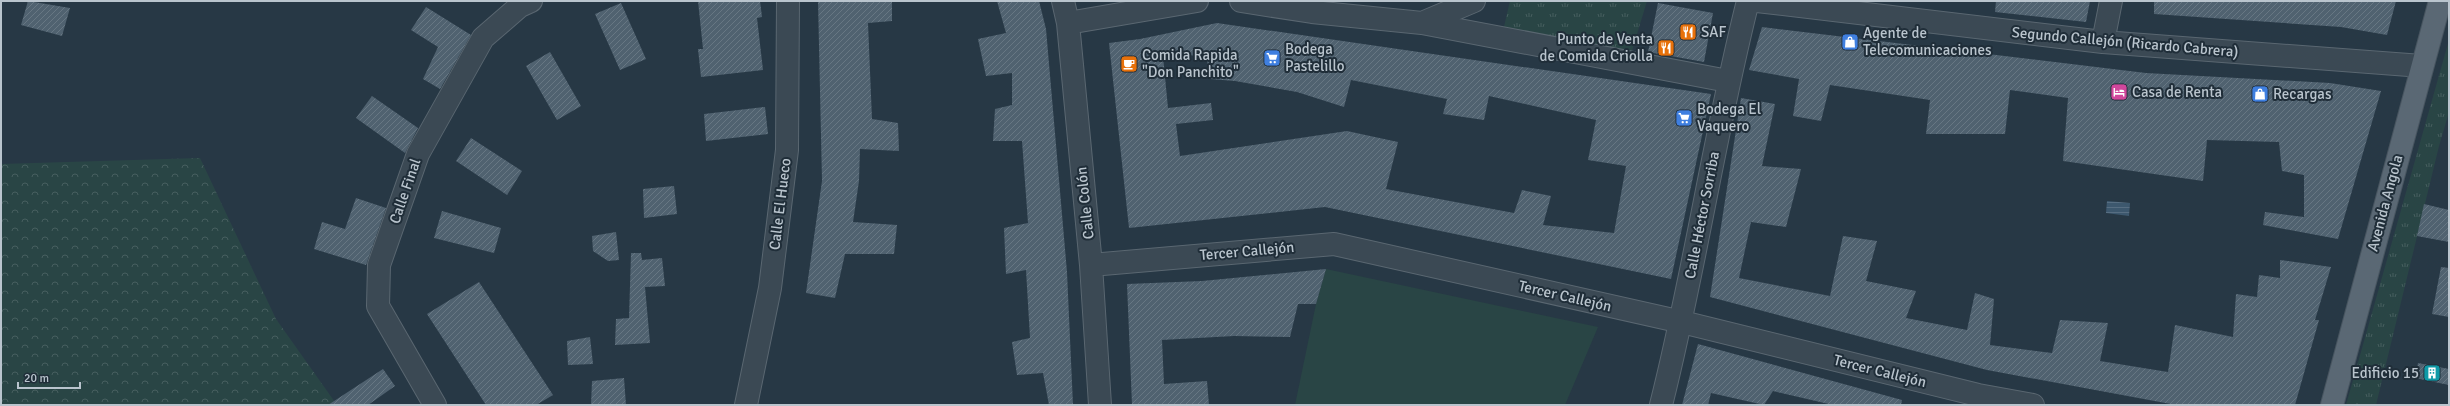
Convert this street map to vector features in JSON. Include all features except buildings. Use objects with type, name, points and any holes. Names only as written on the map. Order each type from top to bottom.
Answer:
[{"type":"main road","name":"Avenida Angola","points":[[2332,405],[2440,1]]},
{"type":"street","name":"Calle Final","points":[[436,405],[378,306],[379,265],[418,154],[483,38],[520,6],[531,1]]},
{"type":"street","name":"Calle El Hueco","points":[[746,405],[770,288],[787,150],[788,1]]},
{"type":"street","name":"Calle Colón","points":[[1063,1],[1068,22],[1091,265],[1100,405]]},
{"type":"street","points":[[1068,22],[1197,1]]},
{"type":"street","points":[[1241,1],[1312,12],[1422,23],[1728,82]]},
{"type":"street","points":[[1422,23],[1474,1]]},
{"type":"street","name":"Calle Héctor Sorriba","points":[[1661,405],[1682,322],[1728,82],[1748,1]]},
{"type":"street","name":"Segundo Callejón (Ricardo Cabrera)","points":[[1757,1],[2103,42],[2422,66]]},
{"type":"street","points":[[2103,42],[2111,1]]},
{"type":"street","name":"Tercer Callejón","points":[[1091,265],[1334,244],[1682,322],[1976,400],[2033,405]]},
{"type":"green space","points":[[1510,1],[1647,1],[1630,57],[1503,31]]},
{"type":"green space","points":[[2449,40],[2449,112],[2439,146],[2376,405],[2346,405]]},
{"type":"green space","points":[[200,158],[276,319],[337,405],[1,405],[1,164]]},
{"type":"green space","points":[[1326,269],[1598,327],[1565,405],[1295,405],[1316,304]]},
{"type":"water","points":[[2107,201],[2130,203],[2129,216],[2106,213]]},
{"type":"place","name":"SAF","points":[[1688,32]]},
{"type":"place","name":"Agente de Telecomunicaciones","points":[[1850,42]]},
{"type":"place","name":"Punto de Venta de Comida Criolla","points":[[1666,48]]},
{"type":"place","name":"Bodega Pastelillo","points":[[1272,58]]},
{"type":"place","name":"Comida Rapida \"Don Panchito\"","points":[[1129,64]]},
{"type":"place","name":"Casa de Renta","points":[[2119,92]]},
{"type":"place","name":"Recargas","points":[[2260,94]]},
{"type":"place","name":"Bodega El Vaquero","points":[[1684,118]]},
{"type":"place","name":"Edificio 15","points":[[2432,373]]}]
